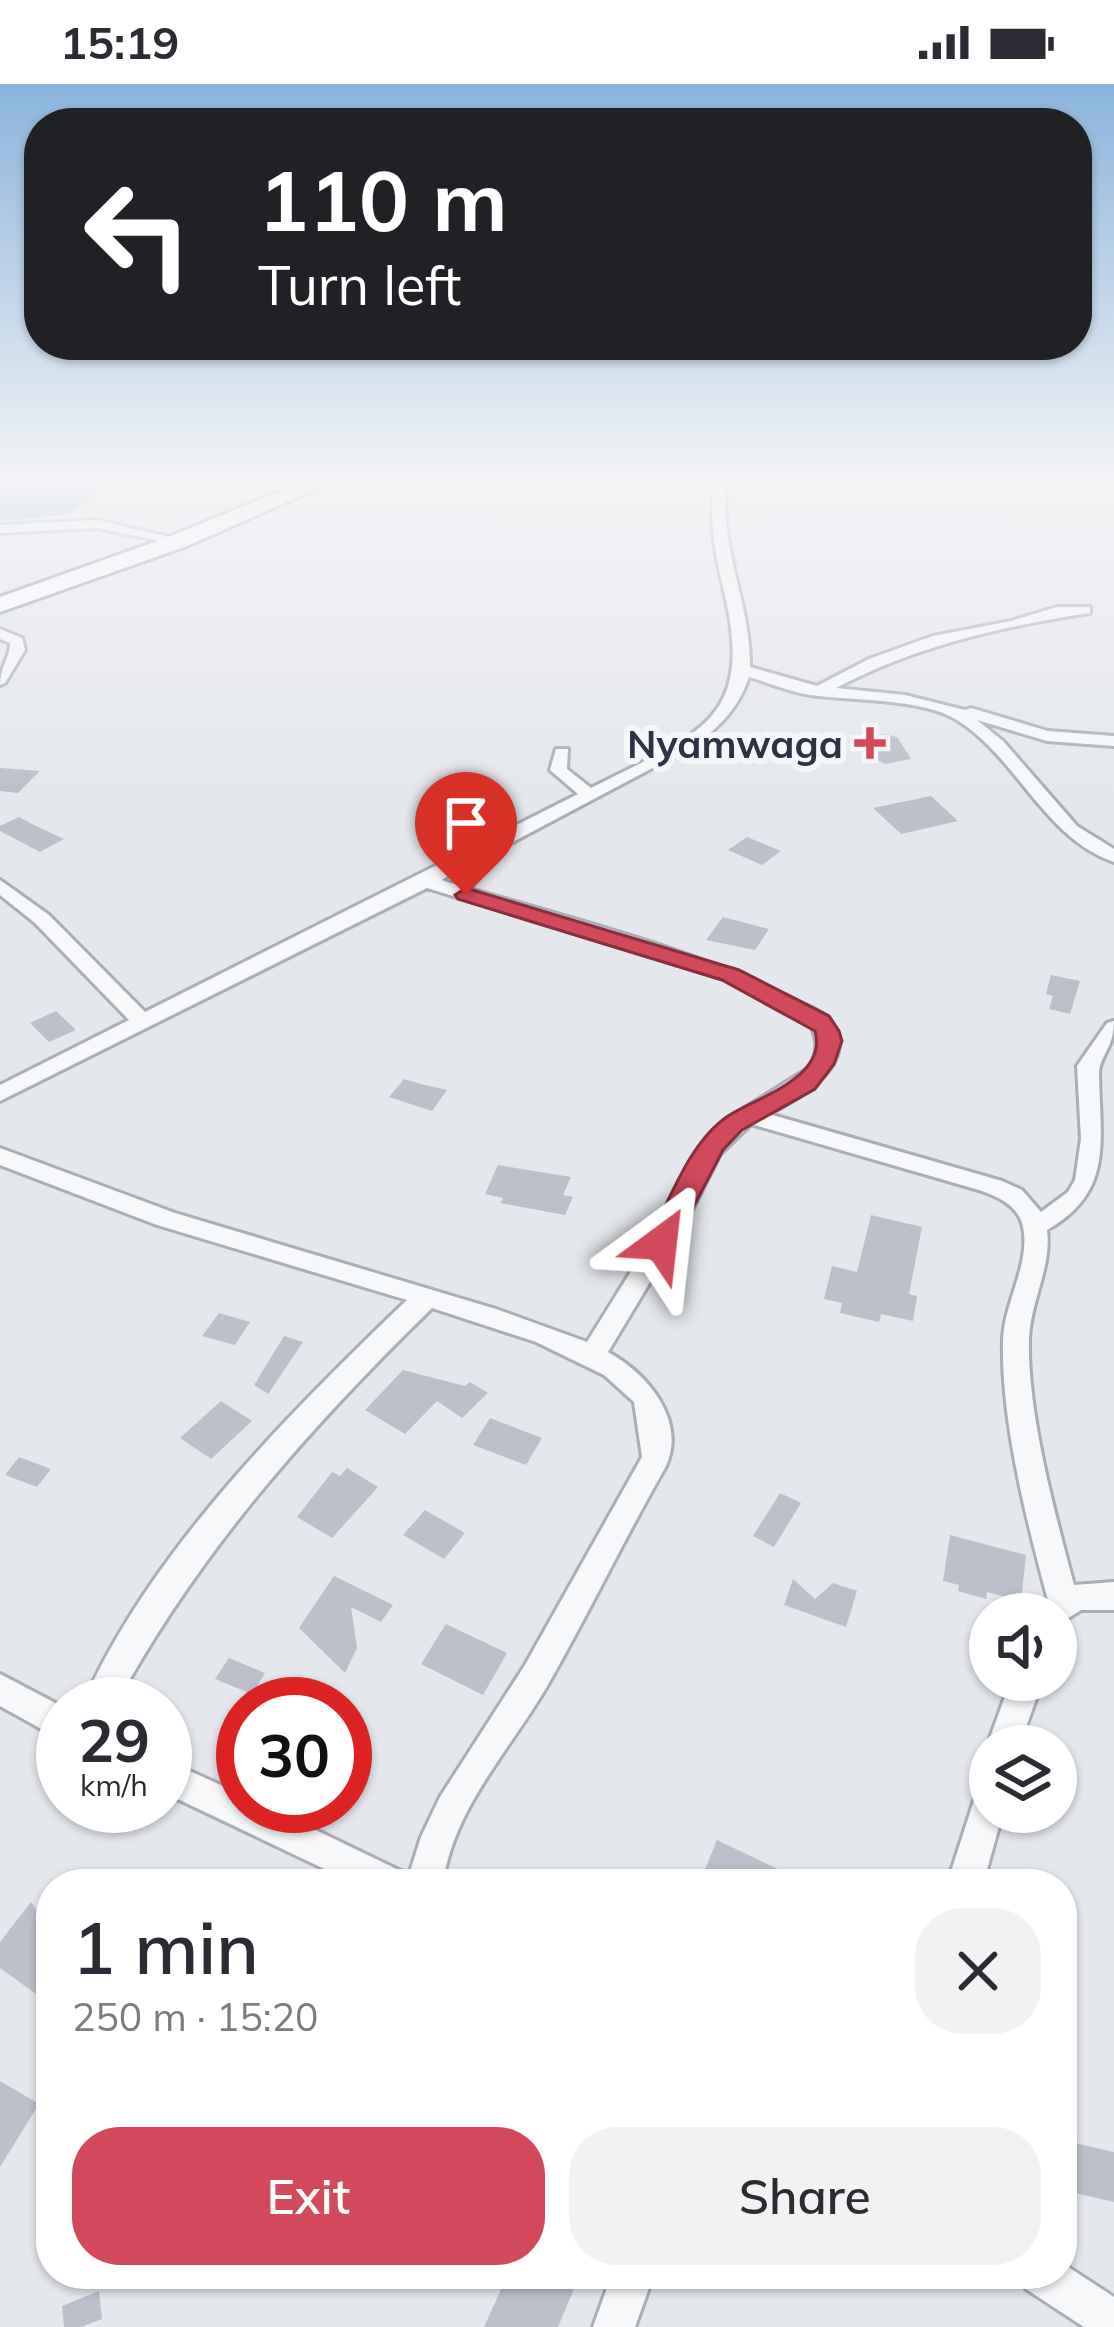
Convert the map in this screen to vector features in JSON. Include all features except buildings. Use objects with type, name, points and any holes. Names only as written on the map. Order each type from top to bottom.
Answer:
[{"type":"highway","points":[[0,605],[65,582]]},
{"type":"street","points":[[0,1094],[427,882],[664,755],[711,723],[732,703],[746,671],[725,582]]},
{"type":"street","points":[[820,691],[874,662],[952,635],[1014,625],[1057,611],[1084,610]]},
{"type":"street","points":[[0,633],[17,641],[11,664],[0,680]]},
{"type":"street","points":[[746,671],[781,685],[973,713],[1047,736],[1114,741]]},
{"type":"street","points":[[939,709],[976,724],[1071,830],[1114,857]]},
{"type":"street","points":[[562,753],[558,770],[589,795]]},
{"type":"street","points":[[427,882],[730,975],[820,1021],[830,1041],[822,1064],[806,1083],[733,1124],[712,1145],[684,1205],[592,1356]]},
{"type":"street","points":[[0,886],[42,919],[142,1021]]},
{"type":"street","points":[[1034,1226],[1071,1209],[1085,1195],[1096,1132],[1088,1066],[1114,1028]]},
{"type":"street","points":[[752,1116],[782,1129],[944,1169],[994,1187],[1015,1197],[1034,1226],[1033,1271],[1017,1323],[1016,1363],[1056,1593]]},
{"type":"street","points":[[0,1156],[121,1208],[230,1235],[427,1297],[592,1356],[637,1385],[655,1420],[656,1458],[536,1677],[446,1823],[427,1869]]},
{"type":"street","points":[[112,1677],[181,1564],[373,1349],[427,1297]]},
{"type":"street","points":[[1077,1599],[1088,1594],[1114,1596]]},
{"type":"street","points":[[0,1690],[36,1710]]},
{"type":"street","points":[[192,1789],[363,1869]]},
{"type":"street","points":[[969,1869],[980,1833]]},
{"type":"street","points":[[614,2327],[628,2289]]},
{"type":"street","points":[[1064,2289],[1114,2322]]},
{"type":"place","name":"Nyamwaga","points":[[870,743]]},
{"type":"route","points":[[466,895],[648,946],[730,975],[820,1021],[827,1031],[830,1041],[822,1064],[806,1083],[776,1104],[733,1124],[712,1145],[661,1243]]}]
